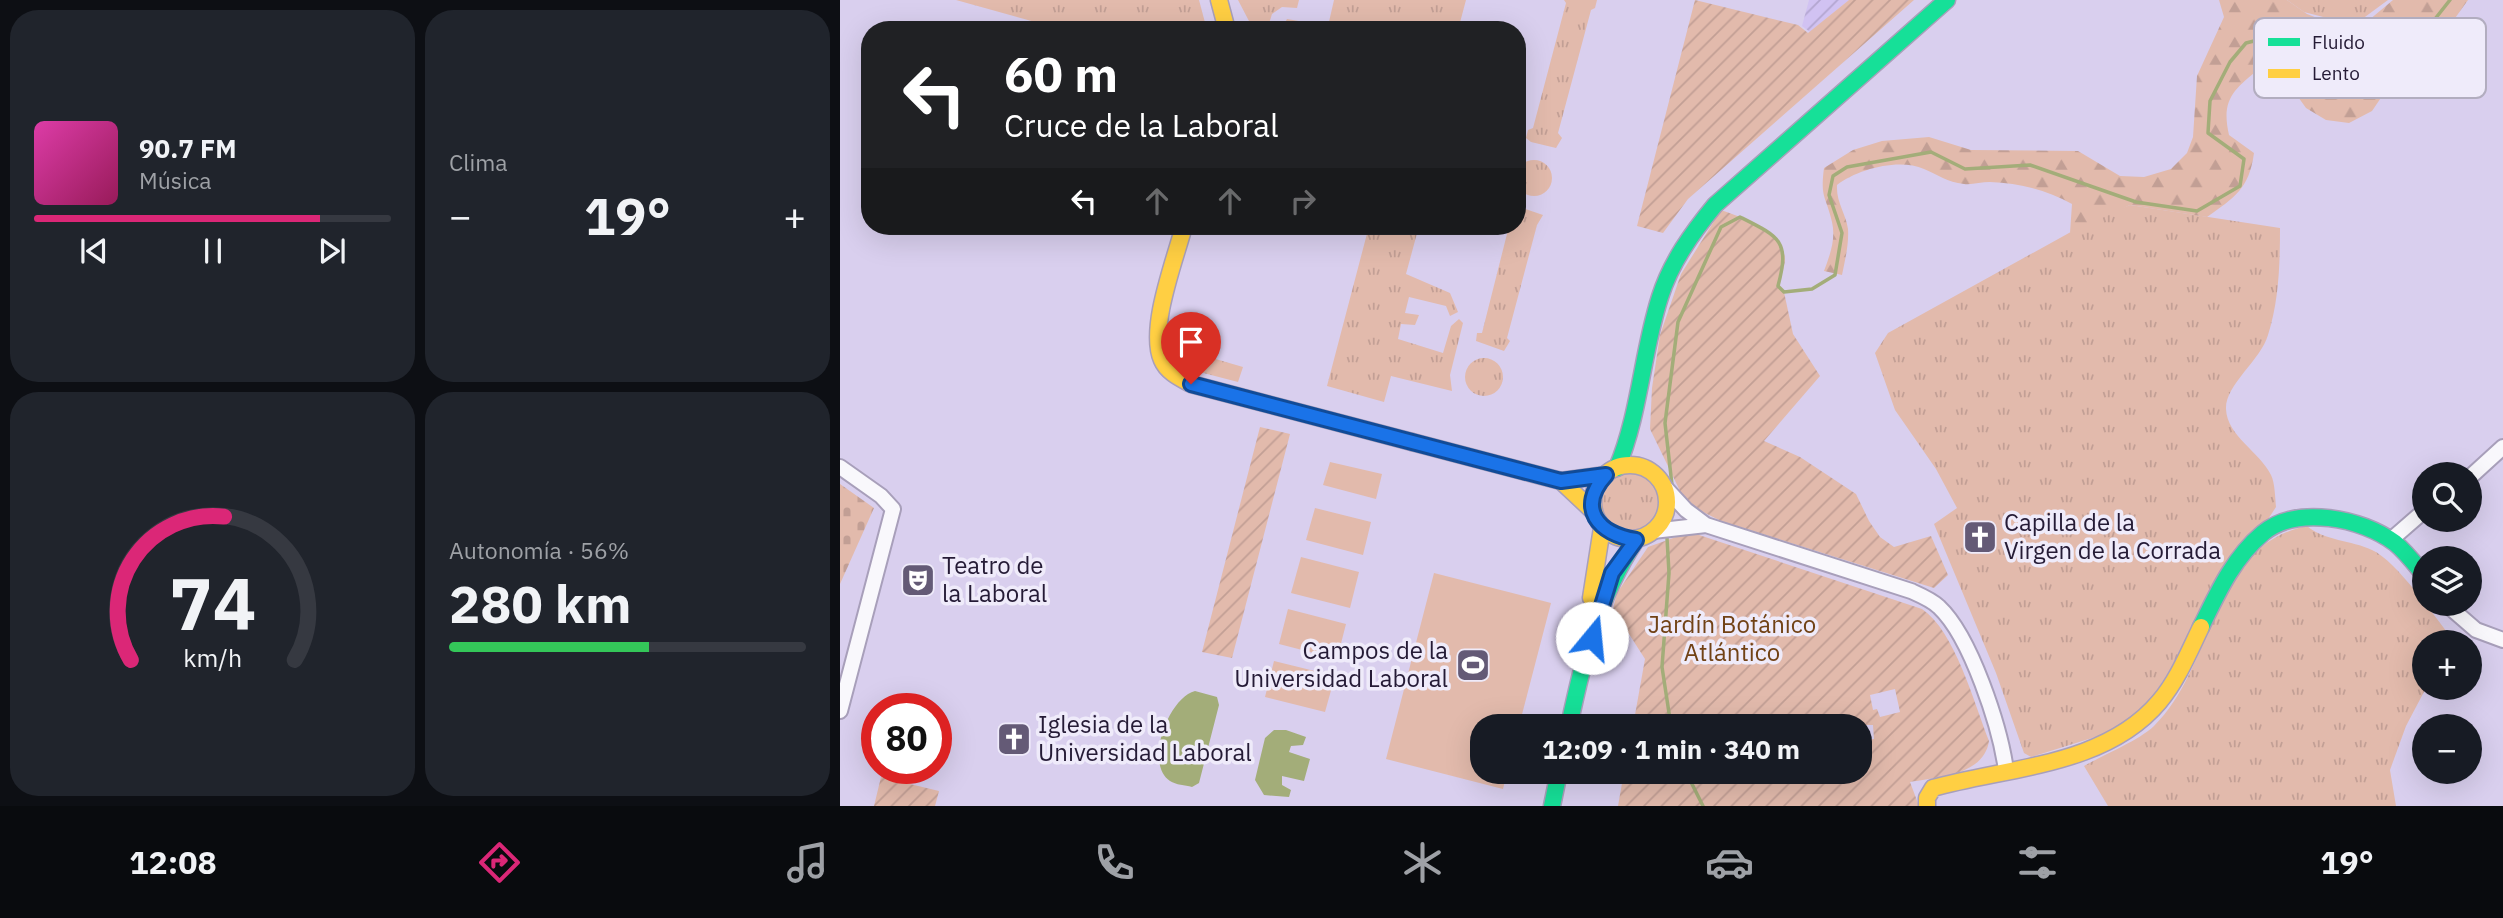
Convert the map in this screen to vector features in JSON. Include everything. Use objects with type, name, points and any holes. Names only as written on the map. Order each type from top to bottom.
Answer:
[{"type":"main road","points":[[1219,0],[1225,21]]},
{"type":"main road","points":[[1594,512],[1594,492],[1612,471],[1631,437],[1656,310],[1676,258],[1694,230],[1716,205],[1947,0]]},
{"type":"main road","points":[[1182,235],[1156,335],[1162,361],[1175,376],[1191,384],[1246,399],[1561,481],[1642,467],[1658,479]]},
{"type":"main road","points":[[1579,679],[1612,573],[1636,540],[1653,531],[1666,510],[1667,497],[1641,438],[1640,397]]},
{"type":"main road","points":[[1561,481],[1594,512],[1602,528],[1616,537],[1636,540]]},
{"type":"main road","points":[[1927,806],[1927,798],[1933,789],[2006,770],[2081,755],[2136,726],[2176,681],[2228,571],[2250,544],[2277,525],[2292,518],[2310,516],[2373,530],[2393,538],[2412,561]]},
{"type":"main road","points":[[1572,714],[1602,528]]},
{"type":"main road","points":[[1552,806],[1557,784]]},
{"type":"street","points":[[2482,466],[2503,447]]},
{"type":"street","points":[[840,467],[881,496],[893,509],[840,711]]},
{"type":"street","points":[[1658,479],[1686,510],[1706,525],[1911,591],[1937,604],[1964,642],[1997,730],[2006,770]]},
{"type":"street","points":[[2393,538],[2412,521]]},
{"type":"street","points":[[1653,531],[1706,525]]},
{"type":"street","points":[[2460,616],[2476,630],[2503,640]]},
{"type":"shaded area","points":[[1809,0],[1849,0],[1810,32],[1802,26]]},
{"type":"shaded area","points":[[1195,691],[1217,697],[1219,705],[1199,783],[1192,787],[1172,782],[1163,773],[1159,761],[1159,747],[1168,718],[1185,696]]},
{"type":"shaded area","points":[[1274,730],[1286,730],[1306,737],[1303,745],[1291,746],[1289,752],[1310,759],[1304,781],[1282,776],[1282,785],[1291,790],[1289,797],[1264,795],[1255,780],[1265,738]]},
{"type":"green space","points":[[956,0],[1199,0],[1205,21],[1032,21]]},
{"type":"green space","points":[[1238,0],[1299,0],[1297,8],[1282,7],[1272,14],[1270,21],[1249,21]]},
{"type":"green space","points":[[1334,0],[1466,0],[1460,21],[1329,21]]},
{"type":"green space","points":[[1564,0],[1597,0],[1595,8],[1591,10],[1558,133],[1562,138],[1556,148],[1531,142],[1526,138],[1528,130],[1533,128],[1566,3]]},
{"type":"green space","points":[[1695,0],[1798,25],[1808,33],[1849,0],[1914,0],[1688,199],[1663,233],[1637,226]]},
{"type":"green space","points":[[2219,0],[2287,0],[2317,18],[2254,18],[2254,73],[2231,97],[2227,113],[2229,135],[2254,153],[2252,165],[2239,191],[2207,217],[2130,205],[2070,233],[2072,204],[2053,195],[2012,184],[1958,183],[1914,166],[1891,165],[1856,174],[1837,185],[1848,229],[1847,252],[1842,275],[1824,271],[1833,235],[1823,191],[1824,168],[1853,150],[1882,141],[1929,137],[1971,150],[2078,151],[2120,176],[2144,177],[2171,169],[2187,153],[2193,137],[2197,76],[2224,17]]},
{"type":"green space","points":[[2287,0],[2388,0],[2364,18],[2327,18],[2304,12]]},
{"type":"green space","points":[[2393,0],[2468,0],[2455,18],[2371,18]]},
{"type":"green space","points":[[2299,98],[2381,98],[2372,111],[2349,123],[2326,120],[2306,108]]},
{"type":"green space","points":[[1541,161],[1551,171],[1551,185],[1547,191],[1541,195],[1526,194],[1526,162]]},
{"type":"green space","points":[[2130,205],[2280,228],[2277,295],[2272,322],[2264,344],[2231,391],[2226,409],[2228,419],[2238,436],[2271,475],[2276,507],[2148,704],[2108,733],[2031,757],[2024,753],[1996,673],[1934,524],[1957,508],[1936,469],[1895,410],[1875,353],[1888,333],[2096,218]]},
{"type":"green space","points":[[1526,209],[1543,215],[1537,225],[1507,338],[1510,341],[1504,351],[1476,341],[1477,333],[1482,333],[1507,235],[1526,235]]},
{"type":"green space","name":"Jardín Botánico Atlántico","points":[[1721,210],[1770,233],[1783,249],[1785,262],[1778,286],[1784,292],[1793,334],[1820,376],[1764,441],[1800,457],[1856,494],[1880,537],[1894,547],[1931,536],[1948,575],[1934,588],[1721,521],[1697,509],[1681,493],[1650,429],[1652,388],[1660,335],[1681,274]]},
{"type":"green space","points":[[1367,235],[1417,235],[1406,274],[1450,293],[1458,312],[1450,316],[1446,306],[1409,297],[1405,313],[1419,315],[1415,325],[1401,324],[1398,339],[1443,353],[1451,326],[1459,319],[1463,323],[1450,375],[1452,391],[1391,376],[1384,402],[1327,386]]},
{"type":"green space","points":[[1195,353],[1243,367],[1238,382],[1188,369],[1189,355]]},
{"type":"green space","points":[[1484,358],[1498,363],[1503,377],[1498,391],[1484,396],[1470,391],[1465,377],[1470,363]]},
{"type":"green space","points":[[1260,427],[1290,434],[1232,658],[1202,652]]},
{"type":"green space","points":[[1330,462],[1382,474],[1376,499],[1323,485]]},
{"type":"green space","points":[[1623,467],[1637,467],[1656,477],[1666,496],[1666,510],[1656,529],[1637,539],[1623,539],[1604,529],[1594,510],[1594,496],[1604,477]]},
{"type":"green space","points":[[840,484],[874,508],[840,584]]},
{"type":"green space","points":[[1315,508],[1371,522],[1363,555],[1306,540]]},
{"type":"green space","points":[[2307,526],[2330,538],[2372,550],[2393,566],[2412,588],[2412,616],[2435,616],[2446,630],[2412,630],[2412,700],[2420,700],[2406,726],[2390,770],[2396,806],[2108,806],[2084,766],[2154,726],[2174,701],[2190,672],[2232,582],[2250,557],[2275,538]]},
{"type":"green space","name":"Jardín Botánico Atlántico","points":[[1690,532],[1922,609],[1934,619],[1954,650],[1989,741],[1985,752],[1979,761],[1969,768],[1946,776],[1910,782],[1919,806],[1618,806],[1622,784],[1872,784],[1874,739],[1872,714],[1635,714],[1645,659],[1613,609],[1617,593],[1648,547]],"holes":[[[1895,689],[1900,712],[1880,717],[1877,709],[1873,710],[1870,695]]]},
{"type":"green space","points":[[1301,557],[1359,572],[1350,608],[1291,593]]},
{"type":"green space","name":"Campos de la Universidad Laboral","points":[[1434,573],[1551,603],[1522,714],[1470,714],[1470,781],[1386,759]]},
{"type":"green space","points":[[1288,609],[1346,624],[1337,659],[1279,644]]},
{"type":"green space","points":[[1274,661],[1335,676],[1325,712],[1265,697]]},
{"type":"green space","points":[[879,784],[910,784],[939,791],[935,806],[874,806]]},
{"type":"green space","name":"Campos de la Universidad Laboral","points":[[1484,784],[1504,784],[1503,789]]},
{"type":"waterway","points":[[2436,18],[2450,0]]},
{"type":"waterway","points":[[1672,485],[1665,423],[1678,322],[1721,227],[1740,217],[1773,236],[1779,242],[1783,259],[1778,286],[1784,292],[1812,289],[1835,275],[1842,233],[1829,195],[1833,176],[1847,167],[1931,152],[1965,169],[2030,165],[2136,202],[2197,211],[2240,186],[2244,159],[2208,133],[2210,101],[2230,62],[2246,43],[2254,41]]},
{"type":"waterway","points":[[1667,538],[1669,573],[1662,667],[1669,714]]},
{"type":"waterway","points":[[1692,784],[1703,806]]},
{"type":"traffic: fast","points":[[1617,468],[1631,426],[1660,297],[1670,272],[1690,237],[1715,205],[1947,0]]},
{"type":"traffic: fast","points":[[1412,442],[1561,481],[1606,475]]},
{"type":"traffic: fast","points":[[2201,627],[2227,577],[2243,554],[2263,533],[2277,524],[2311,517],[2348,521],[2381,534],[2395,543],[2412,560]]},
{"type":"traffic: fast","points":[[1572,714],[1586,653],[1602,606],[1636,540]]},
{"type":"traffic: fast","points":[[1552,806],[1557,784]]},
{"type":"traffic: slow","points":[[1219,0],[1225,21]]},
{"type":"traffic: slow","points":[[1181,235],[1164,294],[1158,331],[1162,360],[1170,371],[1191,384],[1412,442]]},
{"type":"traffic: slow","points":[[1630,465],[1644,468],[1656,476],[1664,488],[1667,502],[1664,516],[1656,528],[1644,536],[1630,539],[1616,536],[1604,528],[1596,516],[1593,502],[1596,488],[1604,476],[1616,468],[1630,465]]},
{"type":"traffic: slow","points":[[1561,481],[1594,512]]},
{"type":"traffic: slow","points":[[1591,598],[1602,528]]},
{"type":"traffic: slow","points":[[1927,806],[1927,798],[1933,788],[2084,752],[2137,723],[2159,702],[2171,685],[2201,627]]},
{"type":"place","name":"Capilla de la Virgen de la Corrada","points":[[1980,537]]},
{"type":"place","name":"Teatro de la Laboral","points":[[918,580]]},
{"type":"place","name":"Campos de la Universidad Laboral","points":[[1473,665]]},
{"type":"place","name":"Iglesia de la Universidad Laboral","points":[[1014,739]]},
{"type":"route","points":[[1191,384],[1561,481],[1606,475],[1594,492],[1592,503],[1597,521],[1602,528],[1616,537],[1636,540],[1612,573],[1592,638]]}]
